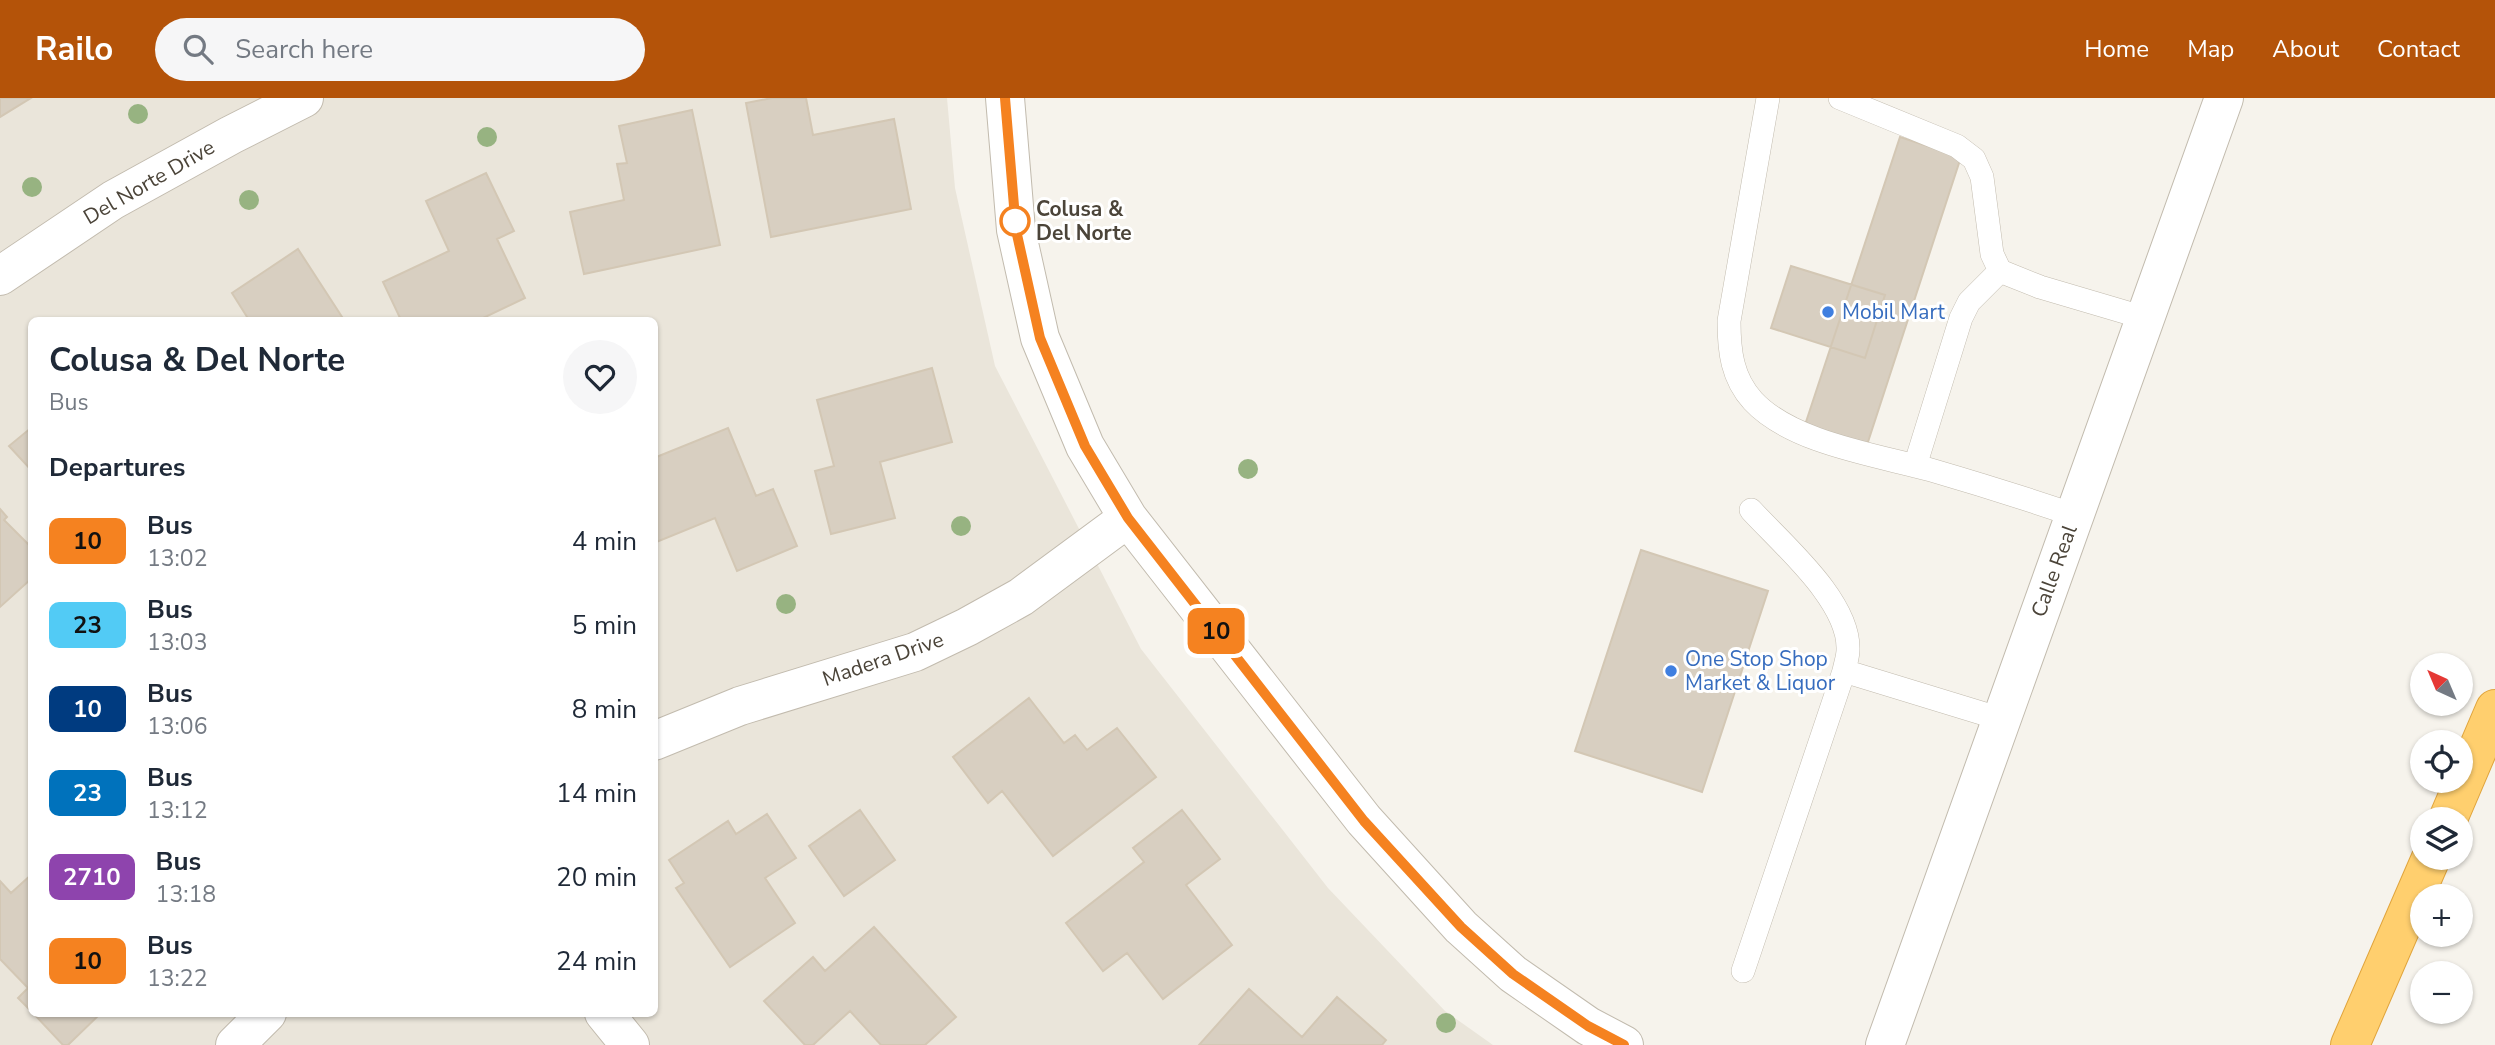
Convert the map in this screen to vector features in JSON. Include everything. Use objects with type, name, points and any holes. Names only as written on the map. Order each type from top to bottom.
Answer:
[{"type":"highway","points":[[2453,807],[2495,709]]},
{"type":"highway","points":[[2472,807],[2495,763]]},
{"type":"highway","points":[[2351,1045],[2426,870]]},
{"type":"highway","points":[[2351,1045],[2410,930]]},
{"type":"street","name":"Del Norte Drive","points":[[0,276],[113,200],[304,98]]},
{"type":"street","points":[[1005,98],[1016,230],[1040,338],[1085,446],[1128,518],[1364,821],[1461,927],[1513,974],[1588,1026],[1624,1045]]},
{"type":"street","name":"Calle Real","points":[[1885,1045],[2224,98]]},
{"type":"street","name":"Madera Drive","points":[[658,739],[740,706],[915,652],[1021,597],[1128,518]]},
{"type":"street","points":[[235,1045],[263,1017]]},
{"type":"street","points":[[607,1017],[631,1045]]},
{"type":"lane","points":[[1768,98],[1729,321],[1729,350],[1737,379],[1753,401],[1768,413],[1804,433],[1876,458],[1915,466],[2074,515]]},
{"type":"lane","points":[[1840,98],[1957,146],[1974,159],[1982,177],[1992,254],[2000,271],[2040,287],[2145,318]]},
{"type":"lane","points":[[1915,466],[1961,318],[1976,294],[2000,271]]},
{"type":"lane","points":[[1743,971],[1848,651],[1846,631],[1838,610],[1824,588],[1751,510]]},
{"type":"lane","points":[[1843,671],[2001,719]]},
{"type":"shaded area","points":[[0,98],[947,98],[955,188],[995,366],[1141,649],[1328,888],[1445,1011],[1493,1045],[0,1045]]},
{"type":"building","points":[[0,98],[31,98],[0,117]]},
{"type":"building","points":[[772,98],[806,98],[813,135],[894,119],[911,209],[771,237],[746,103]]},
{"type":"building","points":[[692,110],[720,245],[584,274],[570,212],[624,200],[617,164],[627,163],[619,126]]},
{"type":"building","points":[[1900,137],[1961,157],[1866,448],[1804,428]]},
{"type":"building","points":[[486,173],[514,231],[497,239],[525,298],[485,317],[400,317],[383,282],[449,251],[426,201]]},
{"type":"building","points":[[298,249],[342,317],[247,317],[232,293]]},
{"type":"building","name":"Mobil Mart","points":[[1791,266],[1885,295],[1865,358],[1771,328]]},
{"type":"building","points":[[932,368],[952,442],[880,462],[895,518],[831,534],[815,471],[834,466],[817,400]]},
{"type":"building","points":[[728,428],[756,496],[773,489],[797,546],[737,571],[715,518],[658,541],[658,456]]},
{"type":"building","points":[[28,430],[28,467],[9,446]]},
{"type":"building","points":[[0,509],[7,517],[4,520],[28,544],[28,582],[0,607]]},
{"type":"building","name":"One Stop Shop Market & Liquor","points":[[1641,550],[1768,591],[1702,792],[1575,751]]},
{"type":"building","points":[[1029,698],[1064,743],[1075,735],[1087,750],[1117,728],[1156,777],[1053,856],[1002,791],[988,803],[953,757]]},
{"type":"building","points":[[860,810],[895,860],[844,896],[809,846]]},
{"type":"building","points":[[1182,810],[1220,859],[1186,885],[1232,945],[1163,999],[1127,953],[1103,971],[1066,923],[1144,862],[1133,848]]},
{"type":"building","points":[[767,814],[796,858],[765,878],[795,923],[730,967],[676,888],[684,883],[669,860],[728,821],[736,834]]},
{"type":"building","points":[[28,878],[28,988],[0,959],[0,881],[11,893]]},
{"type":"building","points":[[874,927],[956,1017],[925,1045],[881,1045],[850,1011],[813,1045],[805,1045],[764,1001],[813,957],[825,971]]},
{"type":"building","points":[[28,988],[28,1008],[18,998]]},
{"type":"building","points":[[1249,989],[1302,1037],[1337,997],[1386,1040],[1382,1045],[1199,1045]]},
{"type":"building","points":[[37,1017],[97,1017],[68,1045],[63,1045]]},
{"type":"bus line","name":"10","points":[[1005,98],[1016,230],[1040,338],[1085,446],[1128,518],[1364,821],[1461,927],[1513,974],[1588,1026],[1624,1045]]},
{"type":"place","name":"Colusa & Del Norte","points":[[1015,221]]},
{"type":"place","name":"Mobil Mart","points":[[1828,312]]},
{"type":"place","name":"One Stop Shop Market & Liquor","points":[[1671,671]]}]
